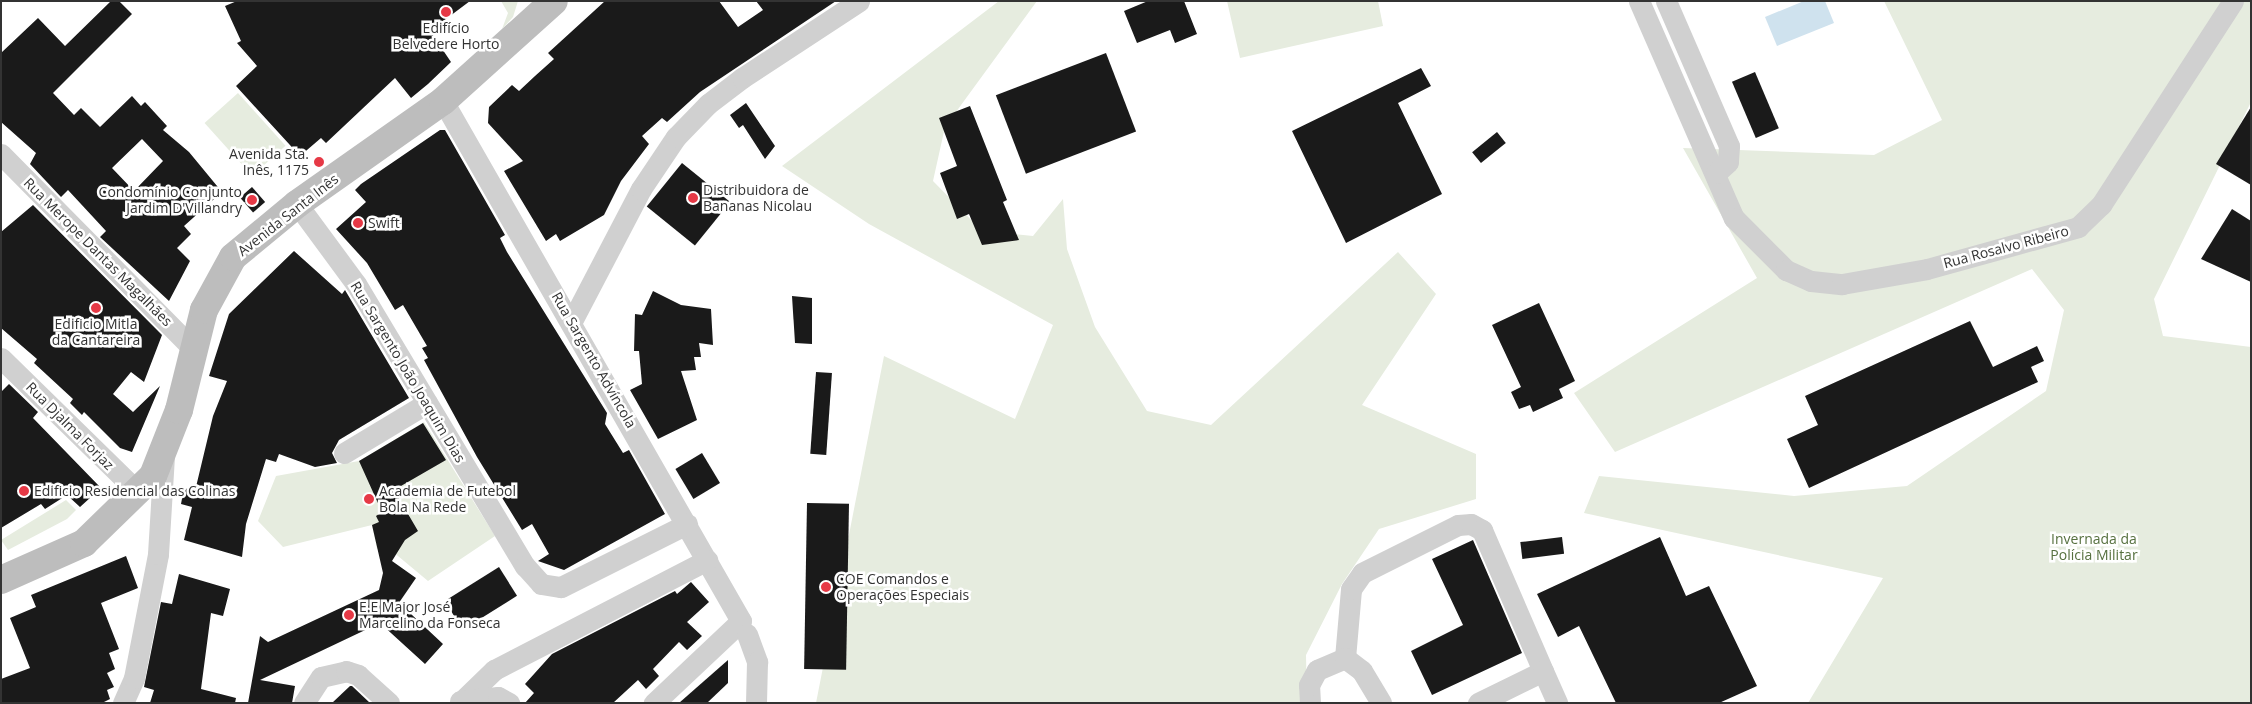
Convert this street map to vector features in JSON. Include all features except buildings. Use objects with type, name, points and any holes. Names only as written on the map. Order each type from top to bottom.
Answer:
[{"type":"main road","name":"Avenida Santa Inês","points":[[1,580],[84,542],[139,493],[164,457],[194,350],[217,281],[250,241],[297,204],[443,100],[541,6]]},
{"type":"street","points":[[572,321],[642,189],[676,137],[708,104],[742,78],[859,1]]},
{"type":"street","name":"Rua Rosalvo Ribeiro","points":[[1639,1],[1716,174],[1729,210],[1749,236],[1786,270],[1819,283],[1896,276],[2061,234],[2078,227],[2101,205],[2233,1]]},
{"type":"street","points":[[1666,1],[1729,146],[1728,162],[1716,174]]},
{"type":"street","name":"Rua Sargento Advíncola","points":[[443,100],[572,321],[744,628],[757,662],[756,703]]},
{"type":"street","name":"Rua Merope Dantas Magalhães","points":[[1,154],[194,350]]},
{"type":"street","name":"Rua Sargento João Joaquim Dias","points":[[297,204],[356,284],[525,566],[541,584],[561,587],[687,524]]},
{"type":"street","name":"Rua Djalma Forjaz","points":[[1,358],[139,493]]},
{"type":"street","points":[[344,454],[427,403]]},
{"type":"street","points":[[123,703],[134,678],[158,554],[164,457]]},
{"type":"street","points":[[1345,658],[1351,589],[1362,573],[1431,537],[1471,524],[1482,530],[1557,703]]},
{"type":"street","points":[[458,701],[494,670],[707,560]]},
{"type":"street","points":[[654,703],[744,628]]},
{"type":"street","points":[[1310,703],[1309,685],[1317,670],[1345,658]]},
{"type":"street","points":[[1345,658],[1362,671],[1381,703]]},
{"type":"street","points":[[304,703],[321,677],[346,671],[358,675],[389,703]]},
{"type":"street","points":[[1478,703],[1543,671]]},
{"type":"street","points":[[458,701],[503,700]]},
{"type":"green space","points":[[501,1],[518,1],[513,17],[502,29],[508,13]]},
{"type":"green space","points":[[999,1],[1037,1],[945,127],[933,181],[982,231],[1033,236],[1063,199],[1067,249],[1095,327],[1147,411],[1211,425],[1398,252],[1436,294],[1362,405],[1476,454],[1476,499],[1379,529],[1342,584],[1306,655],[1307,703],[816,703],[884,356],[1015,419],[1053,325],[869,224],[782,166]]},
{"type":"green space","points":[[1227,1],[1378,1],[1383,26],[1240,58]]},
{"type":"green space","name":"Invernada da Polícia Militar","points":[[1884,1],[2251,1],[2251,102],[2154,299],[2163,336],[2251,347],[2251,703],[1808,703],[1883,578],[1584,513],[1599,476],[1794,496],[1907,486],[2046,391],[2064,310],[2032,269],[1615,452],[1574,393],[1757,278],[1683,148],[1874,155],[1942,120]]},
{"type":"green space","points":[[238,93],[286,146],[252,176],[205,123]]},
{"type":"green space","name":"Academia de Futebol Bola Na Rede","points":[[424,422],[495,536],[428,581],[386,546],[377,549],[372,525],[283,547],[258,521],[276,476],[359,461]]},
{"type":"green space","points":[[66,500],[76,510],[67,519],[8,550],[1,540]]},
{"type":"water","points":[[1804,1],[1825,1],[1834,23],[1777,46],[1765,17]]},
{"type":"place","name":"Edifício Belvedere Horto","points":[[446,12]]},
{"type":"place","name":"Avenida Sta. Inês, 1175","points":[[319,162]]},
{"type":"place","name":"Distribuidora de Bananas Nicolau","points":[[693,198]]},
{"type":"place","name":"Condomínio Conjunto Jardim D'Villandry","points":[[252,200]]},
{"type":"place","name":"Swift","points":[[358,223]]},
{"type":"place","name":"Edificio Mitla da Cantareira","points":[[96,308]]},
{"type":"place","name":"Edificio Residencial das Colinas","points":[[24,491]]},
{"type":"place","name":"Academia de Futebol Bola Na Rede","points":[[369,499]]},
{"type":"place","name":"COE Comandos e Operações Especiais","points":[[826,587]]},
{"type":"place","name":"E.E Major José Marcelino da Fonseca","points":[[349,615]]}]
